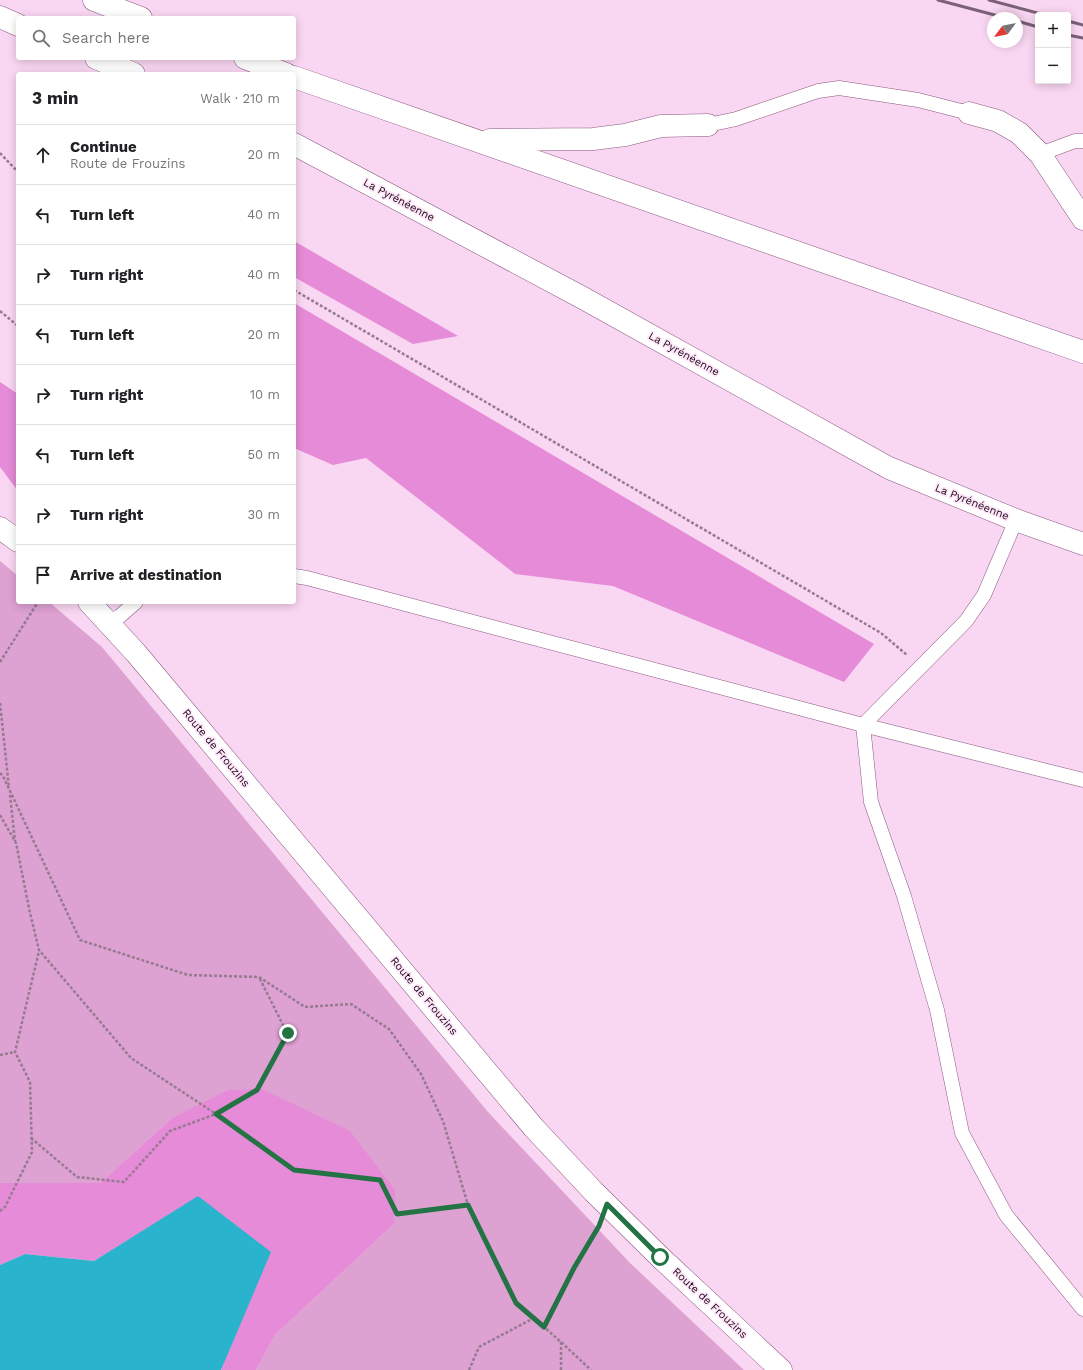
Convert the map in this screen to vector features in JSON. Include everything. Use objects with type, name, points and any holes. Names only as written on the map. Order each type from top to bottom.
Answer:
[{"type":"main road","points":[[94,0],[136,16]]},
{"type":"main road","points":[[0,17],[16,24]]},
{"type":"main road","points":[[101,60],[129,72]]},
{"type":"main road","points":[[250,60],[281,72]]},
{"type":"main road","points":[[296,78],[1083,352]]},
{"type":"main road","points":[[969,113],[998,122],[1019,134],[1040,154],[1083,219]]},
{"type":"main road","points":[[474,140],[593,139],[625,135],[661,126],[708,125]]},
{"type":"main road","name":"La Pyrénéenne","points":[[296,145],[583,298],[889,468],[1016,520],[1083,544]]},
{"type":"main road","points":[[0,528],[16,540]]},
{"type":"main road","name":"Route de Frouzins","points":[[91,604],[109,622],[534,1128],[660,1257],[781,1370]]},
{"type":"lane","points":[[708,125],[736,119],[818,90],[839,88],[918,100],[969,113]]},
{"type":"lane","points":[[1040,154],[1075,141],[1083,141]]},
{"type":"lane","points":[[863,725],[922,668],[966,621],[984,595],[1016,520]]},
{"type":"lane","points":[[296,576],[863,725],[1083,780]]},
{"type":"lane","points":[[109,622],[120,616],[134,604]]},
{"type":"lane","points":[[863,725],[871,802],[904,896],[937,1010],[962,1133],[1006,1215],[1083,1310]]},
{"type":"path","points":[[0,153],[16,170]]},
{"type":"path","points":[[296,291],[881,632],[922,668]]},
{"type":"path","points":[[0,311],[16,324]]},
{"type":"path","points":[[0,662],[37,604]]},
{"type":"path","points":[[0,702],[16,843],[39,950],[131,1058],[216,1114],[294,1170],[380,1180],[397,1214],[468,1205]]},
{"type":"path","points":[[0,773],[3,776],[80,940],[188,975],[259,977],[305,1007],[351,1004],[389,1029],[421,1074],[443,1121],[468,1205],[516,1303],[591,1370]]},
{"type":"path","points":[[0,815],[16,843]]},
{"type":"path","points":[[0,1210],[5,1207],[32,1152],[30,1082],[15,1052],[39,950]]},
{"type":"path","points":[[31,1138],[77,1177],[124,1182],[170,1131],[216,1114],[257,1090],[288,1033],[259,977]]},
{"type":"path","points":[[0,1056],[15,1052]]},
{"type":"path","points":[[544,1327],[574,1268],[599,1226],[607,1204]]},
{"type":"path","points":[[469,1370],[479,1347],[534,1318]]},
{"type":"path","points":[[561,1342],[561,1370]]},
{"type":"shaded area","points":[[296,242],[458,336],[413,344],[296,278]]},
{"type":"shaded area","points":[[296,304],[874,644],[844,682],[613,586],[515,574],[366,458],[333,465],[296,449]]},
{"type":"shaded area","points":[[0,382],[16,392],[16,488],[0,467]]},
{"type":"shaded area","points":[[0,561],[16,574],[16,604],[51,604],[102,647],[488,1112],[630,1263],[744,1370],[256,1370],[275,1335],[394,1224],[171,1119],[100,1183],[0,1182]]},
{"type":"shaded area","points":[[262,1089],[350,1131],[395,1190],[394,1224],[275,1335],[256,1370],[221,1370],[224,1363],[199,1196],[94,1261],[25,1254],[0,1265],[0,1182],[100,1183],[171,1119],[228,1090]]},
{"type":"water","points":[[198,1196],[271,1252],[221,1370],[0,1370],[0,1265],[25,1254],[94,1261]]},
{"type":"railway","points":[[938,0],[987,13]]},
{"type":"railway","points":[[989,0],[1035,12]]},
{"type":"railway","points":[[1071,22],[1083,25]]},
{"type":"railway","points":[[1023,23],[1035,26]]},
{"type":"railway","points":[[1071,36],[1083,38]]},
{"type":"route","points":[[288,1033],[257,1090],[216,1114],[294,1170],[380,1180],[397,1214],[468,1205],[516,1303],[544,1327],[574,1268],[599,1226],[607,1204],[660,1257]]}]
